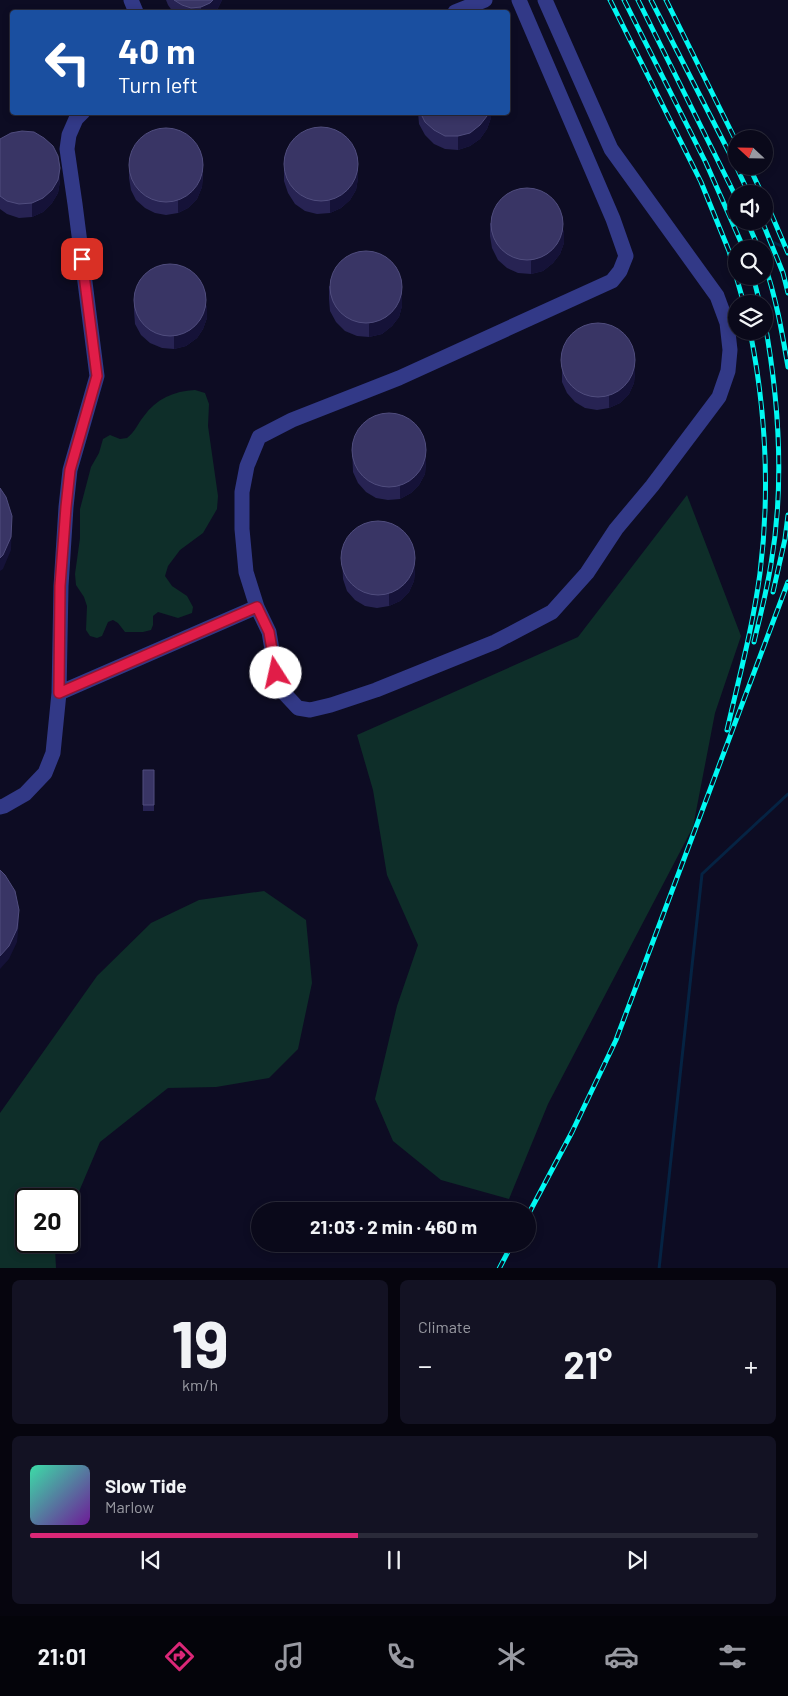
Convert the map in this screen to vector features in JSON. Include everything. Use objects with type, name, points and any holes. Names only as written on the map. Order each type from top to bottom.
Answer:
[{"type":"lane","points":[[459,10],[485,0]]},
{"type":"lane","points":[[519,0],[613,219],[626,256],[620,271],[612,281],[399,378],[292,420],[259,437],[247,466],[242,492],[242,529],[246,572],[257,607],[269,632],[276,673],[284,693],[298,708],[310,710],[376,690],[495,642],[552,612],[587,573],[616,529],[652,486],[719,398],[728,371],[730,350],[727,323],[717,296],[611,149],[545,0]]},
{"type":"lane","points":[[0,806],[4,806],[25,794],[45,773],[53,753],[59,693],[60,586],[70,470],[97,376],[76,204],[67,149],[69,135],[76,119],[81,115]]},
{"type":"lane","points":[[59,693],[257,607]]},
{"type":"green space","points":[[195,390],[205,393],[209,404],[208,426],[218,496],[217,509],[203,533],[180,550],[168,566],[165,576],[172,586],[187,596],[193,607],[192,613],[178,618],[158,612],[153,616],[151,630],[143,632],[125,632],[113,620],[108,622],[102,636],[97,638],[90,636],[86,630],[87,606],[84,597],[76,585],[75,574],[80,538],[80,509],[91,467],[99,453],[103,439],[110,435],[120,439],[127,438],[154,405],[173,394]]},
{"type":"green space","points":[[687,495],[741,636],[715,713],[693,827],[548,1104],[509,1199],[441,1180],[393,1141],[375,1099],[397,1006],[418,945],[387,875],[373,790],[357,735],[578,637]]},
{"type":"green space","points":[[264,891],[306,920],[312,983],[298,1049],[269,1078],[216,1087],[168,1088],[100,1142],[80,1189],[15,1188],[15,1253],[55,1253],[56,1268],[0,1268],[0,1113],[97,976],[151,923],[199,900]]},
{"type":"building","points":[[174,0],[213,0],[201,7],[191,8]]},
{"type":"building","points":[[422,115],[487,115],[480,125],[470,133],[458,136],[445,136],[425,122]]},
{"type":"building","points":[[321,127],[335,130],[347,138],[355,150],[358,164],[355,178],[347,190],[335,198],[321,201],[307,198],[295,190],[287,178],[284,164],[287,150],[295,138],[307,130]]},
{"type":"building","points":[[166,128],[187,134],[197,144],[203,165],[197,186],[187,196],[166,202],[145,196],[135,186],[129,165],[135,144],[145,134]]},
{"type":"building","points":[[22,131],[34,132],[53,146],[58,156],[60,168],[58,180],[52,190],[43,198],[32,203],[19,204],[7,201],[0,196],[0,139],[11,133]]},
{"type":"building","points":[[534,188],[553,198],[561,210],[563,224],[561,238],[553,250],[541,258],[520,260],[501,250],[493,238],[491,217],[501,198],[513,190]]},
{"type":"building","points":[[373,251],[392,261],[400,273],[402,287],[400,301],[392,313],[380,321],[359,323],[340,313],[332,301],[330,280],[340,261],[352,253]]},
{"type":"building","points":[[177,264],[196,274],[204,286],[206,300],[204,314],[196,326],[184,334],[163,336],[144,326],[136,314],[134,293],[144,274],[156,266]]},
{"type":"building","points":[[598,323],[612,326],[624,334],[632,346],[635,360],[632,374],[624,386],[612,394],[598,397],[584,394],[572,386],[564,374],[561,360],[564,346],[572,334],[584,326]]},
{"type":"building","points":[[389,413],[403,416],[415,424],[423,436],[426,450],[423,464],[415,476],[403,484],[389,487],[375,484],[363,476],[355,464],[352,450],[355,436],[363,424],[375,416]]},
{"type":"building","points":[[0,488],[6,497],[12,516],[11,537],[0,558]]},
{"type":"building","points":[[378,521],[392,524],[404,532],[412,544],[415,558],[412,572],[404,584],[392,592],[378,595],[364,592],[352,584],[344,572],[341,558],[344,544],[352,532],[364,524]]},
{"type":"building","points":[[143,770],[154,770],[154,805],[143,805]]},
{"type":"building","points":[[0,870],[15,891],[19,910],[17,929],[9,946],[0,956]]},
{"type":"waterway","points":[[773,242],[788,249]]},
{"type":"waterway","points":[[659,1268],[702,874],[788,794]]},
{"type":"railway","points":[[610,0],[701,182],[728,249]]},
{"type":"railway","points":[[624,0],[706,163],[740,240]]},
{"type":"railway","points":[[638,0],[730,185]]},
{"type":"railway","points":[[651,0],[728,150]]},
{"type":"railway","points":[[666,0],[731,130]]},
{"type":"railway","points":[[740,175],[745,185]]},
{"type":"railway","points":[[753,175],[758,185]]},
{"type":"railway","points":[[773,218],[788,253]]},
{"type":"railway","points":[[751,230],[755,240]]},
{"type":"railway","points":[[766,230],[783,273],[788,293]]},
{"type":"railway","points":[[739,285],[741,295]]},
{"type":"railway","points":[[755,285],[758,295]]},
{"type":"railway","points":[[770,285],[788,367]]},
{"type":"railway","points":[[727,730],[754,613],[760,573],[765,513],[763,422],[752,340]]},
{"type":"railway","points":[[754,642],[771,564],[778,502],[778,441],[768,340]]},
{"type":"railway","points":[[773,592],[785,539],[788,515]]},
{"type":"railway","points":[[535,1202],[572,1132],[616,1040],[788,582]]},
{"type":"railway","points":[[500,1268],[508,1252]]},
{"type":"route","points":[[82,259],[97,376],[70,470],[60,586],[59,693],[257,607],[269,632],[276,673]]}]
